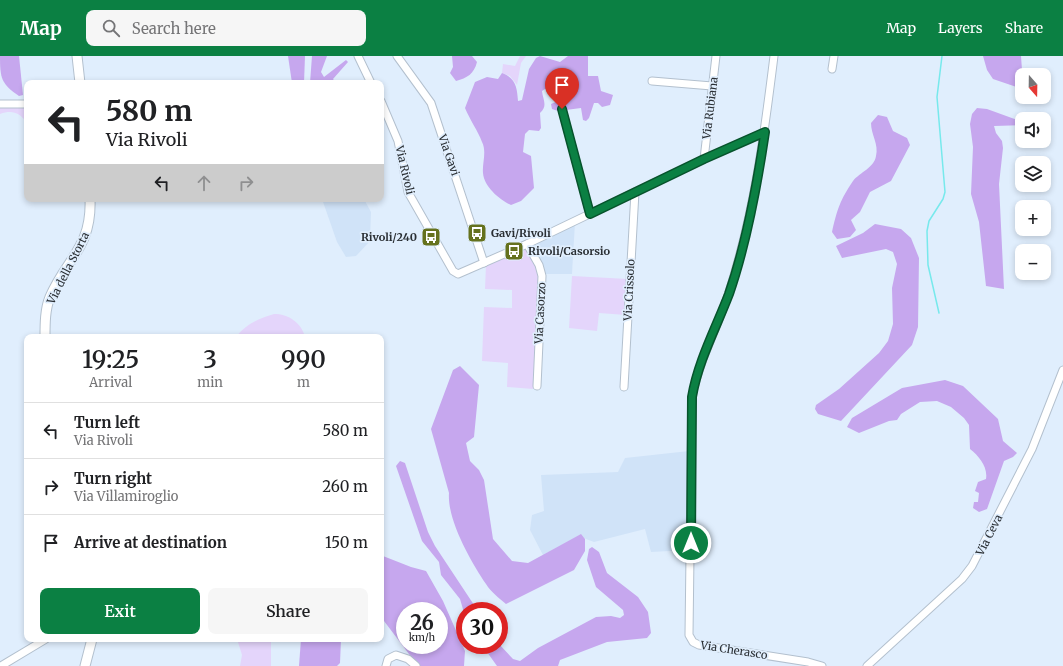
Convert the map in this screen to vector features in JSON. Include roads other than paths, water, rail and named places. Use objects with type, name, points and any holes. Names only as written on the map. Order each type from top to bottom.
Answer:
[{"type":"main road","points":[[77,56],[80,80]]},
{"type":"main road","name":"Via della Storta","points":[[45,334],[46,315],[50,297],[86,234],[91,216],[90,202]]},
{"type":"main road","points":[[85,666],[91,642]]},
{"type":"street","points":[[358,56],[370,80]]},
{"type":"street","name":"Via Gavi","points":[[397,56],[431,103],[484,263]]},
{"type":"street","name":"Via Rubiana","points":[[704,159],[716,56]]},
{"type":"street","name":"Via Cherasco","points":[[774,56],[757,186],[729,293],[695,377],[692,397],[689,635],[693,642],[698,645],[808,662],[822,666]]},
{"type":"street","points":[[832,69],[834,56]]},
{"type":"street","points":[[652,81],[712,86]]},
{"type":"street","points":[[0,104],[24,104]]},
{"type":"street","name":"Via Rivoli","points":[[384,108],[398,141],[408,192],[452,269],[455,273],[460,274],[527,244],[704,159],[765,132]]},
{"type":"street","points":[[562,109],[590,214]]},
{"type":"street","name":"Via Crissolo","points":[[624,387],[636,192]]},
{"type":"street","name":"Via Casorzo","points":[[527,244],[539,265],[542,276],[536,386]]},
{"type":"street","name":"Via Ceva","points":[[867,666],[962,580],[972,566],[1032,449],[1063,370]]},
{"type":"street","points":[[1,666],[41,642]]},
{"type":"street","points":[[386,666],[388,659],[396,655],[408,659],[416,666]]},
{"type":"waterway","points":[[939,313],[928,265],[927,231],[929,221],[943,199],[945,192],[937,97],[942,56]]},
{"type":"place","name":"Gavi/Rivoli","points":[[477,233]]},
{"type":"place","name":"Rivoli/240","points":[[431,237]]},
{"type":"place","name":"Rivoli/Casorsio","points":[[514,251]]}]
